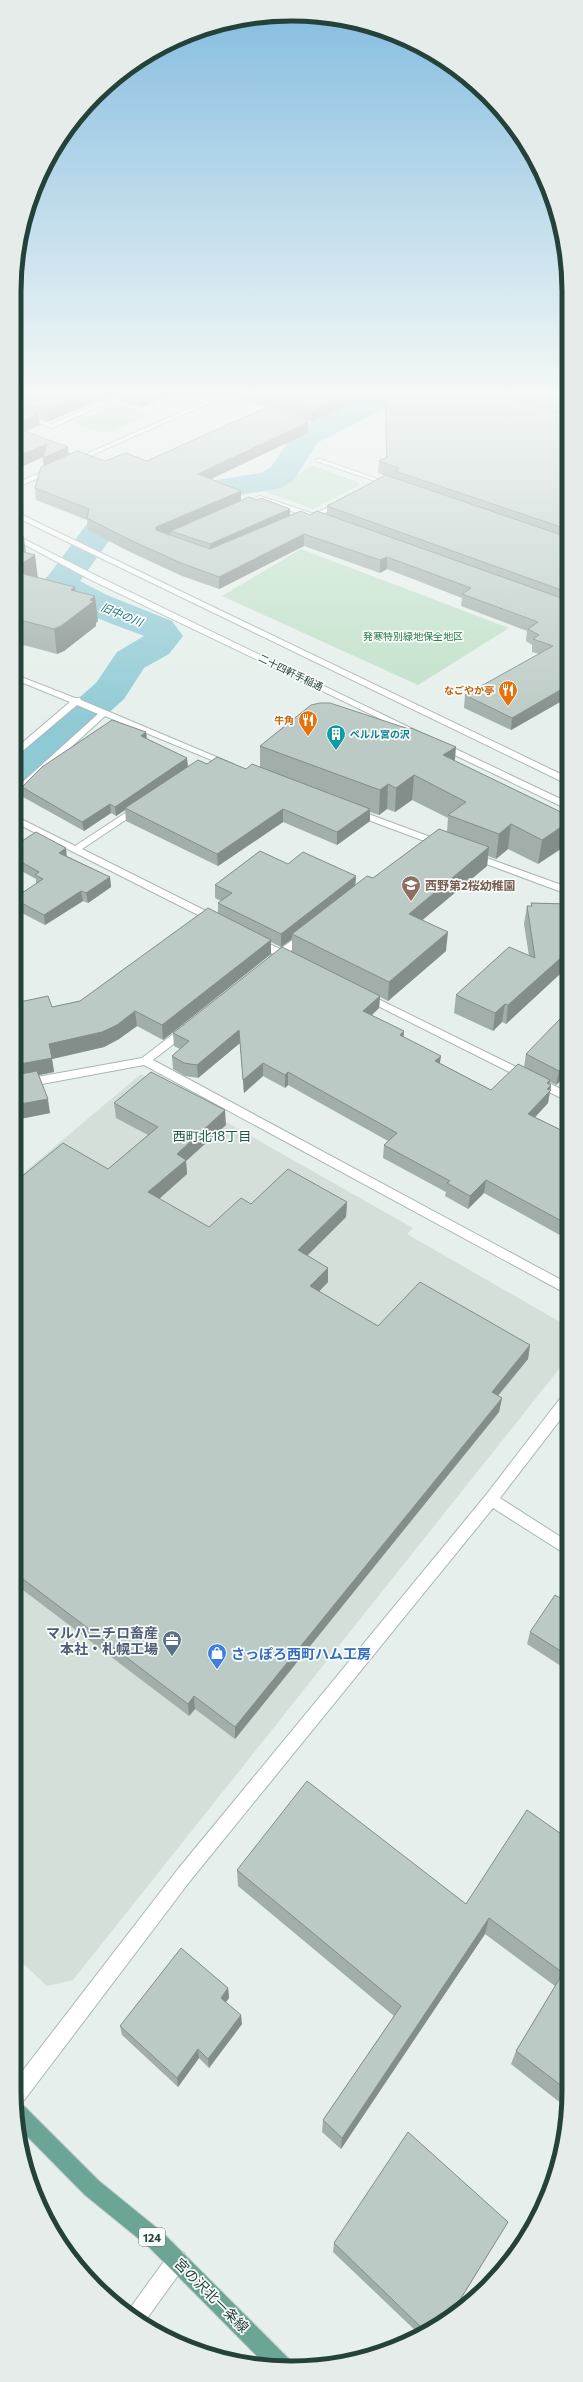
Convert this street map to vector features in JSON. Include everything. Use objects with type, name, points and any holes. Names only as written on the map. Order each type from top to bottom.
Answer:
[{"type":"main road","name":"宮の沢北一条線","points":[[23,2119],[92,2188],[156,2240],[177,2260],[276,2360]]},
{"type":"street","points":[[232,510],[246,504]]},
{"type":"street","points":[[277,504],[328,522]]},
{"type":"street","points":[[294,522],[338,504]]},
{"type":"street","name":"二十四軒手稲通","points":[[21,516],[562,780]]},
{"type":"street","name":"二十四軒手稲通","points":[[21,540],[92,577],[562,804]]},
{"type":"street","points":[[21,679],[103,711],[242,769]]},
{"type":"street","points":[[21,748],[80,702]]},
{"type":"street","points":[[21,788],[103,711]]},
{"type":"street","points":[[199,766],[212,757]]},
{"type":"street","points":[[75,850],[148,801]]},
{"type":"street","points":[[345,808],[449,847]]},
{"type":"street","points":[[21,823],[223,924]]},
{"type":"street","points":[[417,847],[427,839]]},
{"type":"street","points":[[464,852],[562,889]]},
{"type":"street","points":[[268,963],[313,927]]},
{"type":"street","points":[[250,937],[301,964]]},
{"type":"street","points":[[357,992],[562,1094]]},
{"type":"street","points":[[21,1084],[145,1061],[194,1022]]},
{"type":"street","points":[[145,1061],[562,1286]]},
{"type":"street","points":[[21,2088],[184,1875],[491,1499],[562,1407]]},
{"type":"street","points":[[491,1499],[562,1546]]},
{"type":"street","points":[[138,2313],[177,2260]]},
{"type":"shaded area","name":"マルハニチロ畜産 本社・札幌工場","points":[[141,1074],[413,1228],[407,1234],[562,1323],[562,1365],[73,1980],[47,1986],[21,1962],[21,1175]]},
{"type":"green space","points":[[300,504],[322,504],[313,509]]},
{"type":"green space","name":"発寒特別緑地保全地区","points":[[301,549],[509,628],[418,685],[222,596]]},
{"type":"building","points":[[77,504],[210,504],[156,527],[156,530],[210,549],[301,511],[310,515],[317,511],[562,598],[562,689],[512,718],[465,695],[553,646],[533,639],[539,635],[528,629],[538,622],[462,594],[471,588],[387,557],[380,560],[304,534],[219,577],[181,563],[130,540],[87,518],[89,509]]},
{"type":"building","points":[[233,504],[277,504],[290,509],[210,544],[171,531]]},
{"type":"building","points":[[331,504],[471,504],[562,535],[562,590],[327,506]]},
{"type":"building","points":[[493,504],[562,504],[562,527]]},
{"type":"building","points":[[21,551],[35,555],[21,564]]},
{"type":"building","points":[[21,573],[75,587],[71,590],[95,596],[90,600],[94,601],[61,626],[54,629],[21,620]]},
{"type":"building","points":[[330,703],[409,729],[411,728],[456,747],[443,755],[562,813],[562,826],[542,840],[511,824],[499,834],[448,815],[466,802],[414,775],[396,788],[388,784],[380,790],[260,746],[311,705]]},
{"type":"building","points":[[112,720],[146,732],[141,736],[187,758],[115,807],[110,804],[82,822],[22,787],[42,767]]},
{"type":"building","points":[[217,757],[246,769],[252,764],[370,809],[337,832],[283,809],[217,854],[125,808],[198,760],[207,764]]},
{"type":"building","points":[[439,829],[489,847],[409,914],[448,932],[389,982],[292,934],[367,876],[373,878]]},
{"type":"building","points":[[36,832],[66,848],[59,853],[110,877],[86,893],[81,891],[44,915],[21,903],[21,894],[43,879],[35,875],[39,872],[21,862],[21,842]]},
{"type":"building","points":[[260,851],[288,864],[303,852],[356,876],[281,934],[218,903],[232,893],[215,885]]},
{"type":"building","points":[[531,903],[562,904],[562,957],[508,1005],[505,1004],[495,1013],[456,995],[509,947],[535,958],[527,906],[532,906]]},
{"type":"building","points":[[208,908],[271,940],[162,1025],[135,1011],[117,1025],[102,1032],[49,1044],[52,1058],[21,1064],[21,1002],[48,996],[52,1007],[80,1001]]},
{"type":"building","points":[[282,947],[380,996],[363,1011],[404,1031],[400,1035],[441,1056],[435,1061],[491,1090],[518,1064],[550,1080],[547,1083],[551,1085],[547,1089],[551,1090],[528,1114],[562,1131],[562,1221],[486,1180],[470,1196],[447,1183],[450,1181],[384,1145],[397,1133],[288,1072],[285,1075],[263,1063],[243,1080],[239,1030],[197,1065],[184,1063],[172,1056],[189,1041],[173,1033]]},
{"type":"building","points":[[560,1019],[562,1020],[562,1068],[559,1071],[526,1054]]},
{"type":"building","points":[[37,1071],[48,1099],[21,1104],[21,1074]]},
{"type":"building","name":"マルハニチロ畜産 本社・札幌工場","points":[[151,1072],[225,1110],[177,1154],[186,1160],[148,1192],[209,1227],[241,1198],[251,1204],[288,1169],[347,1202],[298,1250],[328,1268],[310,1286],[378,1326],[420,1282],[530,1345],[492,1392],[502,1398],[235,1727],[194,1696],[188,1704],[21,1578],[21,1177],[63,1143],[108,1169],[158,1127],[114,1103]]},
{"type":"building","points":[[555,1595],[562,1599],[562,1652],[530,1632]]},
{"type":"building","points":[[307,1781],[466,1904],[527,1810],[562,1834],[562,1972],[489,1918],[342,2138],[323,2120],[401,2006],[237,1870]]},
{"type":"building","points":[[181,1948],[228,1988],[221,1998],[241,2015],[208,2059],[198,2049],[177,2078],[120,2026]]},
{"type":"building","points":[[562,1975],[562,2086],[516,2051]]},
{"type":"building","points":[[408,2132],[508,2222],[458,2304],[422,2328],[334,2243]]},
{"type":"waterway","name":"旧中の川","points":[[21,770],[110,691],[130,660],[156,646],[164,636],[159,629],[94,603],[62,586],[63,579],[102,527],[150,504]]},
{"type":"place","name":"なごやか亭","points":[[508,707]]},
{"type":"place","name":"牛角","points":[[308,737]]},
{"type":"place","name":"ペルル宮の沢","points":[[336,751]]},
{"type":"place","name":"西野第2桜幼稚園","points":[[411,902]]},
{"type":"place","name":"マルハニチロ畜産 本社・札幌工場","points":[[172,1657]]},
{"type":"place","name":"さっぽろ西町ハム工房","points":[[217,1670]]},
{"type":"district","name":"西町北18丁目","points":[[212,1136]]}]
